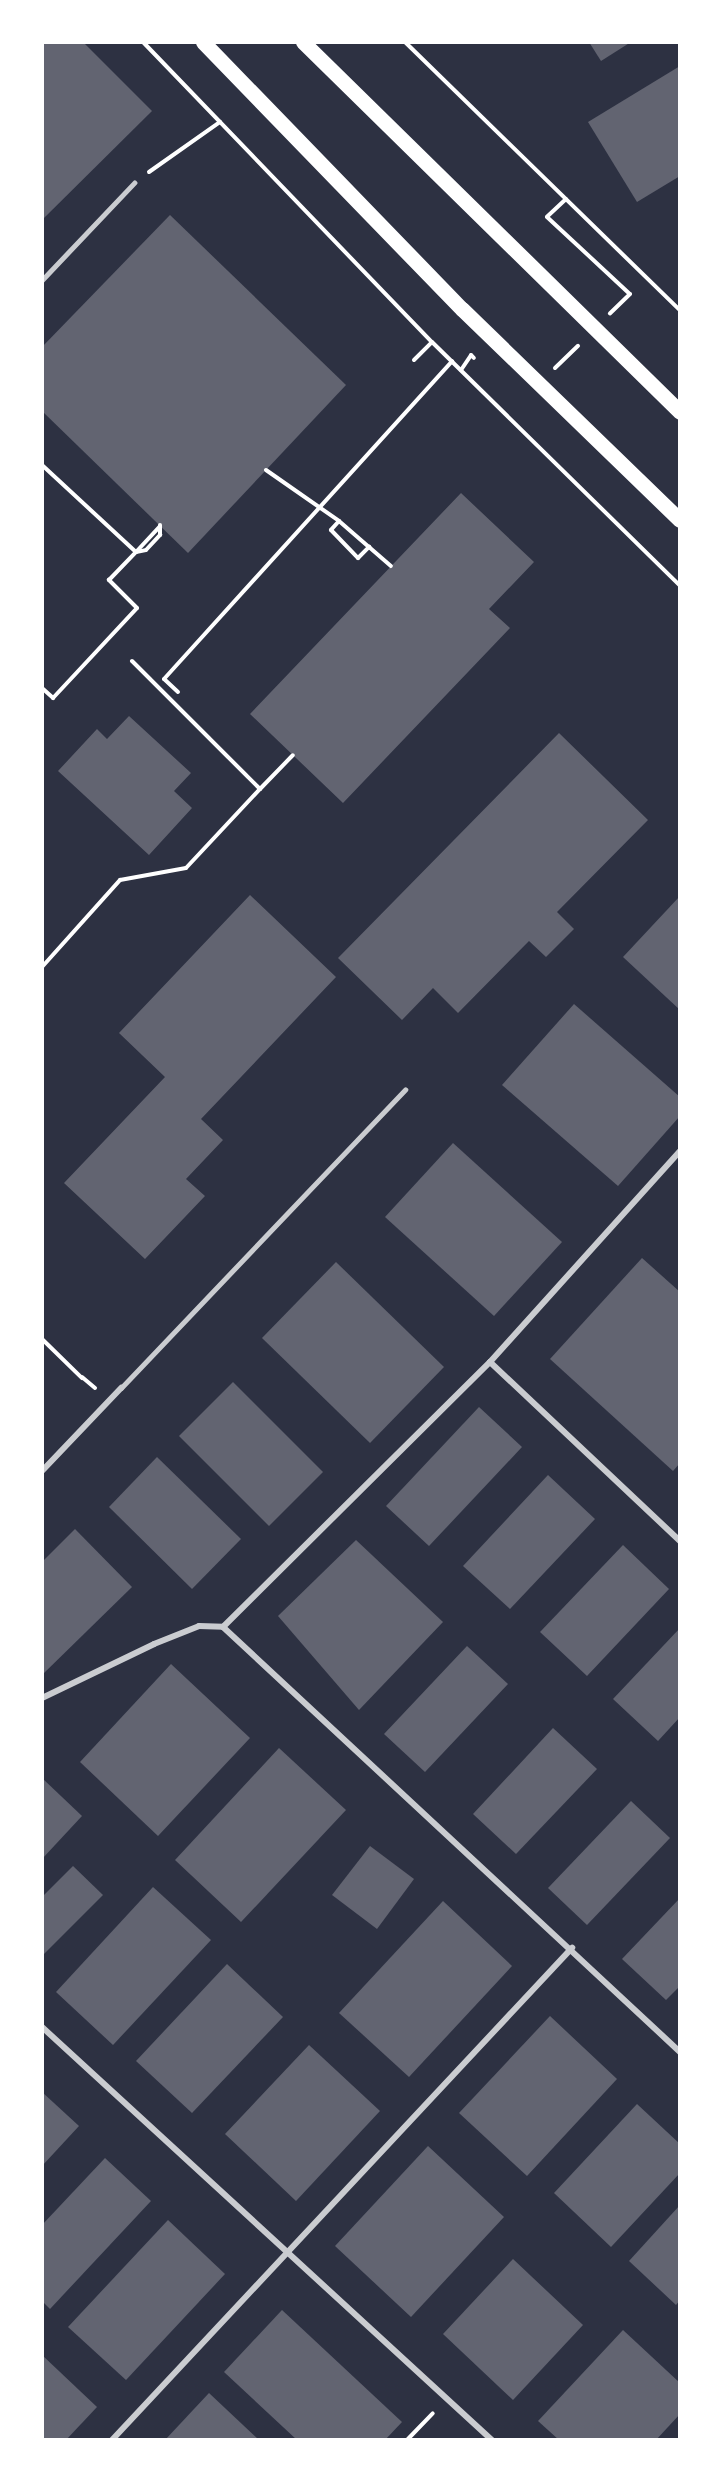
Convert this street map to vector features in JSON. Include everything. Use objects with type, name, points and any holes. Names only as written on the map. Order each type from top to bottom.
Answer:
[{"type":"main road","points":[[203,42],[462,309],[680,520]]},
{"type":"main road","points":[[303,42],[680,412]]},
{"type":"street","points":[[223,1627],[490,1362],[680,1151]]},
{"type":"street","points":[[490,1362],[680,1541]]},
{"type":"street","points":[[42,1471],[121,1388]]},
{"type":"street","points":[[42,1698],[154,1644],[199,1626],[223,1627],[572,1948],[680,2052]]},
{"type":"street","points":[[112,2440],[572,1948]]},
{"type":"street","points":[[42,2026],[492,2440]]},
{"type":"lane","points":[[42,280],[134,183]]},
{"type":"lane","points":[[121,1388],[405,1090]]},
{"type":"path","points":[[143,42],[432,342],[680,586]]},
{"type":"path","points":[[405,42],[680,310]]},
{"type":"path","points":[[134,183],[220,122]]},
{"type":"path","points":[[566,199],[548,217],[630,294],[605,319]]},
{"type":"path","points":[[414,360],[432,342]]},
{"type":"path","points":[[547,377],[580,344]]},
{"type":"path","points":[[461,370],[471,355]]},
{"type":"path","points":[[178,692],[164,679],[452,361]]},
{"type":"path","points":[[42,465],[136,552]]},
{"type":"path","points":[[266,470],[339,521],[391,566]]},
{"type":"path","points":[[339,521],[331,530],[358,558],[369,547]]},
{"type":"path","points":[[42,688],[53,698],[137,608],[109,580],[160,525],[160,535],[146,550],[136,552]]},
{"type":"path","points":[[132,661],[260,789]]},
{"type":"path","points":[[42,967],[120,880],[186,868],[293,755]]},
{"type":"path","points":[[42,1339],[82,1378]]},
{"type":"path","points":[[407,2440],[446,2399]]},
{"type":"building","points":[[42,42],[83,42],[152,111],[42,220]]},
{"type":"building","points":[[589,42],[631,42],[601,61]]},
{"type":"building","points":[[680,66],[680,176],[637,202],[588,122]]},
{"type":"building","points":[[170,215],[346,385],[188,553],[42,411],[42,347]]},
{"type":"building","points":[[461,493],[534,562],[489,609],[510,628],[343,803],[250,714]]},
{"type":"building","points":[[129,716],[191,773],[174,791],[192,808],[149,855],[58,771],[97,729],[107,739]]},
{"type":"building","points":[[559,733],[648,820],[557,912],[574,929],[546,957],[529,941],[458,1013],[433,988],[402,1020],[338,958]]},
{"type":"building","points":[[250,895],[336,977],[201,1119],[223,1140],[186,1179],[205,1196],[145,1259],[64,1183],[165,1077],[119,1033]]},
{"type":"building","points":[[680,896],[680,1010],[623,957]]},
{"type":"building","points":[[574,1004],[680,1097],[680,1116],[618,1186],[502,1085]]},
{"type":"building","points":[[453,1143],[562,1242],[494,1316],[385,1217]]},
{"type":"building","points":[[642,1258],[680,1292],[680,1463],[673,1471],[550,1359]]},
{"type":"building","points":[[336,1262],[444,1367],[370,1443],[262,1338]]},
{"type":"building","points":[[233,1382],[323,1472],[269,1526],[179,1436]]},
{"type":"building","points":[[479,1407],[522,1447],[429,1546],[386,1506]]},
{"type":"building","points":[[157,1457],[241,1539],[192,1589],[109,1507]]},
{"type":"building","points":[[548,1475],[595,1519],[510,1609],[463,1566]]},
{"type":"building","points":[[75,1529],[132,1587],[42,1675],[42,1562]]},
{"type":"building","points":[[356,1540],[443,1622],[359,1710],[278,1616]]},
{"type":"building","points":[[623,1545],[669,1589],[587,1676],[540,1632]]},
{"type":"building","points":[[680,1628],[680,1717],[658,1741],[613,1699]]},
{"type":"building","points":[[467,1646],[508,1684],[425,1772],[384,1734]]},
{"type":"building","points":[[171,1664],[250,1738],[158,1836],[80,1762]]},
{"type":"building","points":[[553,1728],[597,1769],[516,1854],[473,1814]]},
{"type":"building","points":[[279,1748],[346,1810],[241,1922],[175,1860]]},
{"type":"building","points":[[42,1778],[82,1816],[42,1859]]},
{"type":"building","points":[[631,1801],[670,1838],[587,1925],[548,1888]]},
{"type":"building","points":[[370,1846],[414,1879],[377,1929],[332,1895]]},
{"type":"building","points":[[73,1866],[103,1895],[42,1956],[42,1897]]},
{"type":"building","points":[[153,1887],[211,1940],[113,2045],[56,1992]]},
{"type":"building","points":[[680,1898],[680,1986],[666,2000],[622,1959]]},
{"type":"building","points":[[443,1901],[512,1966],[409,2077],[339,2013]]},
{"type":"building","points":[[227,1964],[283,2017],[192,2113],[136,2061]]},
{"type":"building","points":[[550,2016],[617,2079],[527,2176],[459,2113]]},
{"type":"building","points":[[309,2045],[380,2111],[296,2201],[225,2134]]},
{"type":"building","points":[[42,2092],[79,2126],[42,2166]]},
{"type":"building","points":[[637,2104],[680,2144],[680,2173],[611,2247],[554,2193]]},
{"type":"building","points":[[428,2146],[504,2217],[411,2317],[335,2246]]},
{"type":"building","points":[[105,2158],[151,2201],[50,2309],[42,2301],[42,2225]]},
{"type":"building","points":[[680,2205],[680,2300],[676,2305],[629,2261]]},
{"type":"building","points":[[168,2220],[225,2274],[126,2380],[68,2327]]},
{"type":"building","points":[[513,2259],[583,2325],[513,2400],[443,2334]]},
{"type":"building","points":[[282,2310],[402,2422],[385,2440],[297,2440],[224,2372]]},
{"type":"building","points":[[623,2330],[680,2383],[680,2414],[656,2440],[559,2440],[538,2421]]},
{"type":"building","points":[[42,2355],[97,2407],[66,2440],[42,2440]]},
{"type":"building","points":[[209,2393],[259,2440],[165,2440]]}]
